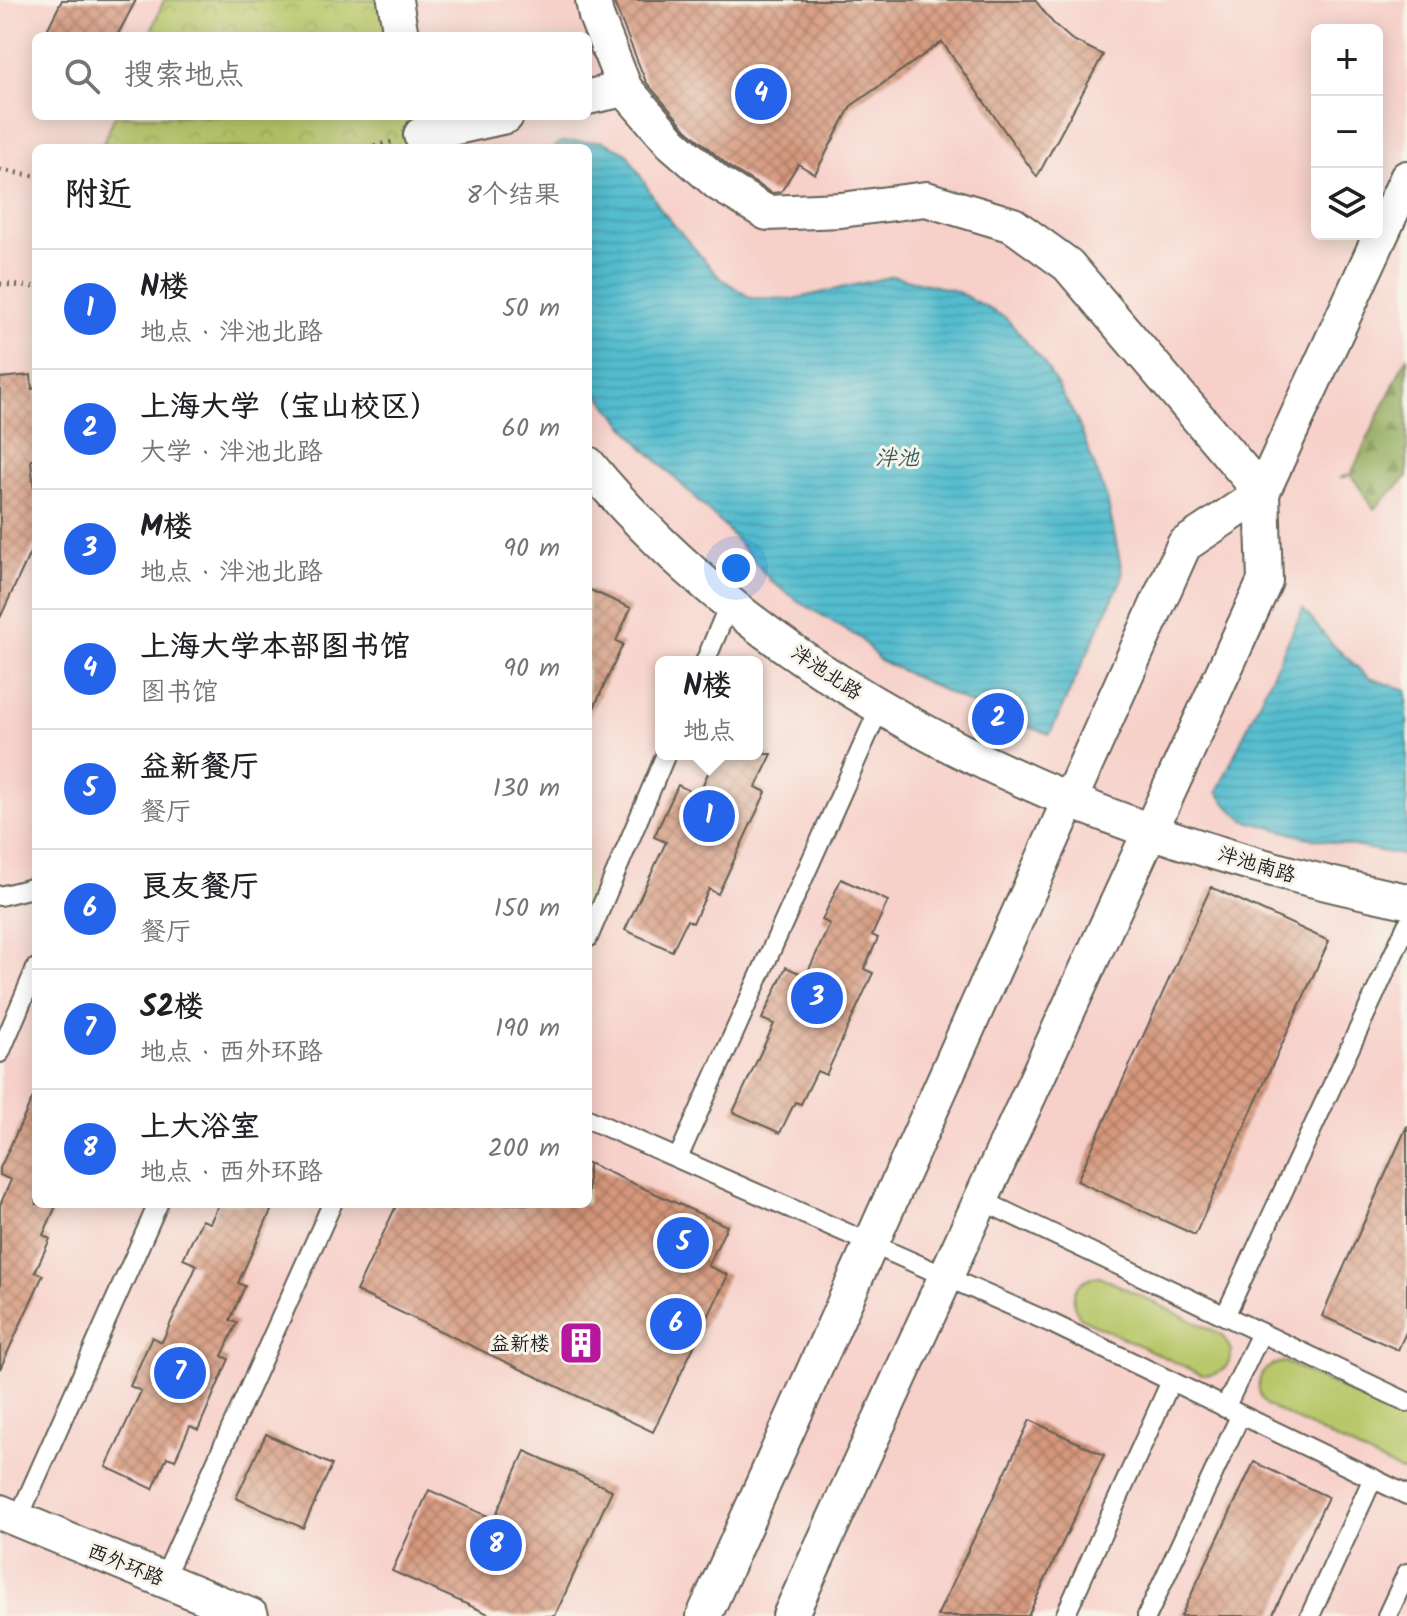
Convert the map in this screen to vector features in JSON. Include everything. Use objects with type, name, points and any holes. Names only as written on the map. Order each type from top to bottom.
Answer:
[{"type":"street","points":[[395,0],[400,32]]},
{"type":"street","points":[[593,0],[596,16],[625,89],[672,143],[719,184],[767,213],[841,210],[926,199],[1013,225],[1068,265],[1262,493]]},
{"type":"street","points":[[592,96],[625,89]]},
{"type":"street","points":[[421,133],[486,120]]},
{"type":"street","points":[[790,1616],[1265,581],[1262,493],[1407,178]]},
{"type":"street","name":"泮池北路","points":[[592,468],[640,521],[730,602],[815,667],[880,707],[1015,777],[1110,815]]},
{"type":"street","points":[[704,1616],[1184,545],[1262,493]]},
{"type":"street","name":"泮池南路","points":[[1110,815],[1265,868],[1340,888],[1407,901]]},
{"type":"street","name":"西外环路","points":[[9,1516],[251,1616]]},
{"type":"lane","points":[[708,656],[730,602]]},
{"type":"lane","points":[[678,1158],[880,707]]},
{"type":"lane","points":[[592,929],[663,760]]},
{"type":"lane","points":[[0,896],[32,888]]},
{"type":"lane","points":[[1225,1316],[1407,925]]},
{"type":"lane","points":[[0,1053],[32,977]]},
{"type":"lane","points":[[592,1121],[946,1276],[1407,1495]]},
{"type":"lane","points":[[981,1200],[1406,1400]]},
{"type":"lane","points":[[9,1516],[156,1208]]},
{"type":"lane","points":[[163,1580],[330,1208]]},
{"type":"lane","points":[[1147,1616],[1232,1412],[1261,1333]]},
{"type":"lane","points":[[1065,1616],[1171,1381]]},
{"type":"lane","points":[[1310,1616],[1373,1478]]},
{"type":"lane","points":[[1387,1616],[1407,1573]]},
{"type":"path","points":[[0,170],[32,175]]},
{"type":"path","points":[[0,284],[32,287]]},
{"type":"shaded area","points":[[0,0],[1407,0],[1407,1616],[0,1616]]},
{"type":"green space","points":[[164,0],[381,0],[387,32],[151,32]]},
{"type":"green space","points":[[113,120],[407,120],[412,144],[103,144]]},
{"type":"green space","points":[[1407,356],[1407,477],[1374,509],[1351,475],[1339,478],[1351,474]]},
{"type":"green space","points":[[1099,1276],[1222,1335],[1231,1350],[1229,1362],[1219,1372],[1202,1375],[1081,1318],[1074,1303],[1075,1291],[1084,1281]]},
{"type":"green space","points":[[1285,1362],[1407,1420],[1407,1471],[1400,1471],[1266,1405],[1259,1390],[1260,1377],[1269,1367]]},
{"type":"water","name":"泮池","points":[[602,141],[626,152],[661,210],[719,277],[751,298],[794,299],[893,276],[956,291],[1006,318],[1043,361],[1077,420],[1107,499],[1123,576],[1050,734],[999,717],[879,660],[861,639],[772,582],[726,528],[641,445],[592,387],[592,144],[559,144]]},
{"type":"water","points":[[1303,609],[1332,644],[1369,678],[1407,690],[1407,856],[1305,837],[1244,820],[1217,792]]},
{"type":"building","points":[[62,0],[136,0],[119,32],[46,32]]},
{"type":"building","points":[[613,0],[1035,0],[1071,39],[1103,55],[1037,177],[942,42],[851,106],[815,174],[798,164],[781,192],[772,193],[731,168],[686,129],[646,82]]},
{"type":"building","points":[[31,375],[32,549],[0,618],[0,378]]},
{"type":"building","points":[[592,591],[631,608],[616,641],[623,644],[592,712]]},
{"type":"building","points":[[763,754],[772,754],[756,787],[766,792],[718,894],[709,889],[693,923],[687,920],[672,951],[625,930],[666,842],[654,837],[678,785],[698,795],[714,760],[763,760]]},
{"type":"building","points":[[841,879],[888,901],[872,935],[878,938],[864,969],[873,973],[826,1075],[817,1071],[801,1104],[795,1102],[780,1133],[733,1112],[774,1024],[762,1019],[786,967],[806,976],[830,924],[822,920]]},
{"type":"building","points":[[1211,887],[1329,941],[1195,1235],[1077,1181]]},
{"type":"building","points":[[32,1100],[32,1208],[55,1208],[43,1235],[50,1239],[35,1272],[43,1275],[0,1369],[0,1205],[11,1180],[0,1175],[0,1168]]},
{"type":"building","points":[[1407,1126],[1407,1330],[1398,1350],[1322,1316]]},
{"type":"building","name":"益新楼","points":[[592,1165],[727,1226],[708,1266],[728,1275],[653,1432],[356,1291],[395,1208],[592,1208]]},
{"type":"building","points":[[217,1208],[272,1208],[238,1283],[245,1286],[230,1320],[237,1323],[222,1356],[229,1359],[198,1430],[190,1426],[175,1460],[167,1457],[153,1489],[106,1467],[141,1391],[130,1386],[152,1337],[162,1342],[197,1265],[183,1259],[202,1220],[210,1223]]},
{"type":"building","points":[[1030,1420],[1104,1455],[1028,1616],[937,1616]]},
{"type":"building","points":[[266,1434],[332,1465],[303,1528],[236,1498]]},
{"type":"building","points":[[525,1451],[612,1490],[555,1616],[493,1616],[392,1571],[429,1490],[494,1519]]},
{"type":"building","points":[[1254,1462],[1328,1497],[1272,1616],[1181,1616]]},
{"type":"place","name":"上海大学本部图书馆","points":[[761,94]]},
{"type":"place","name":"上海大学（宝山校区）","points":[[998,719]]},
{"type":"place","name":"N楼","points":[[709,816]]},
{"type":"place","name":"M楼","points":[[817,998]]},
{"type":"place","name":"益新餐厅","points":[[683,1243]]},
{"type":"place","name":"良友餐厅","points":[[676,1324]]},
{"type":"place","name":"益新楼","points":[[581,1343]]},
{"type":"place","name":"S2楼","points":[[180,1373]]},
{"type":"place","name":"上大浴室","points":[[496,1545]]}]
